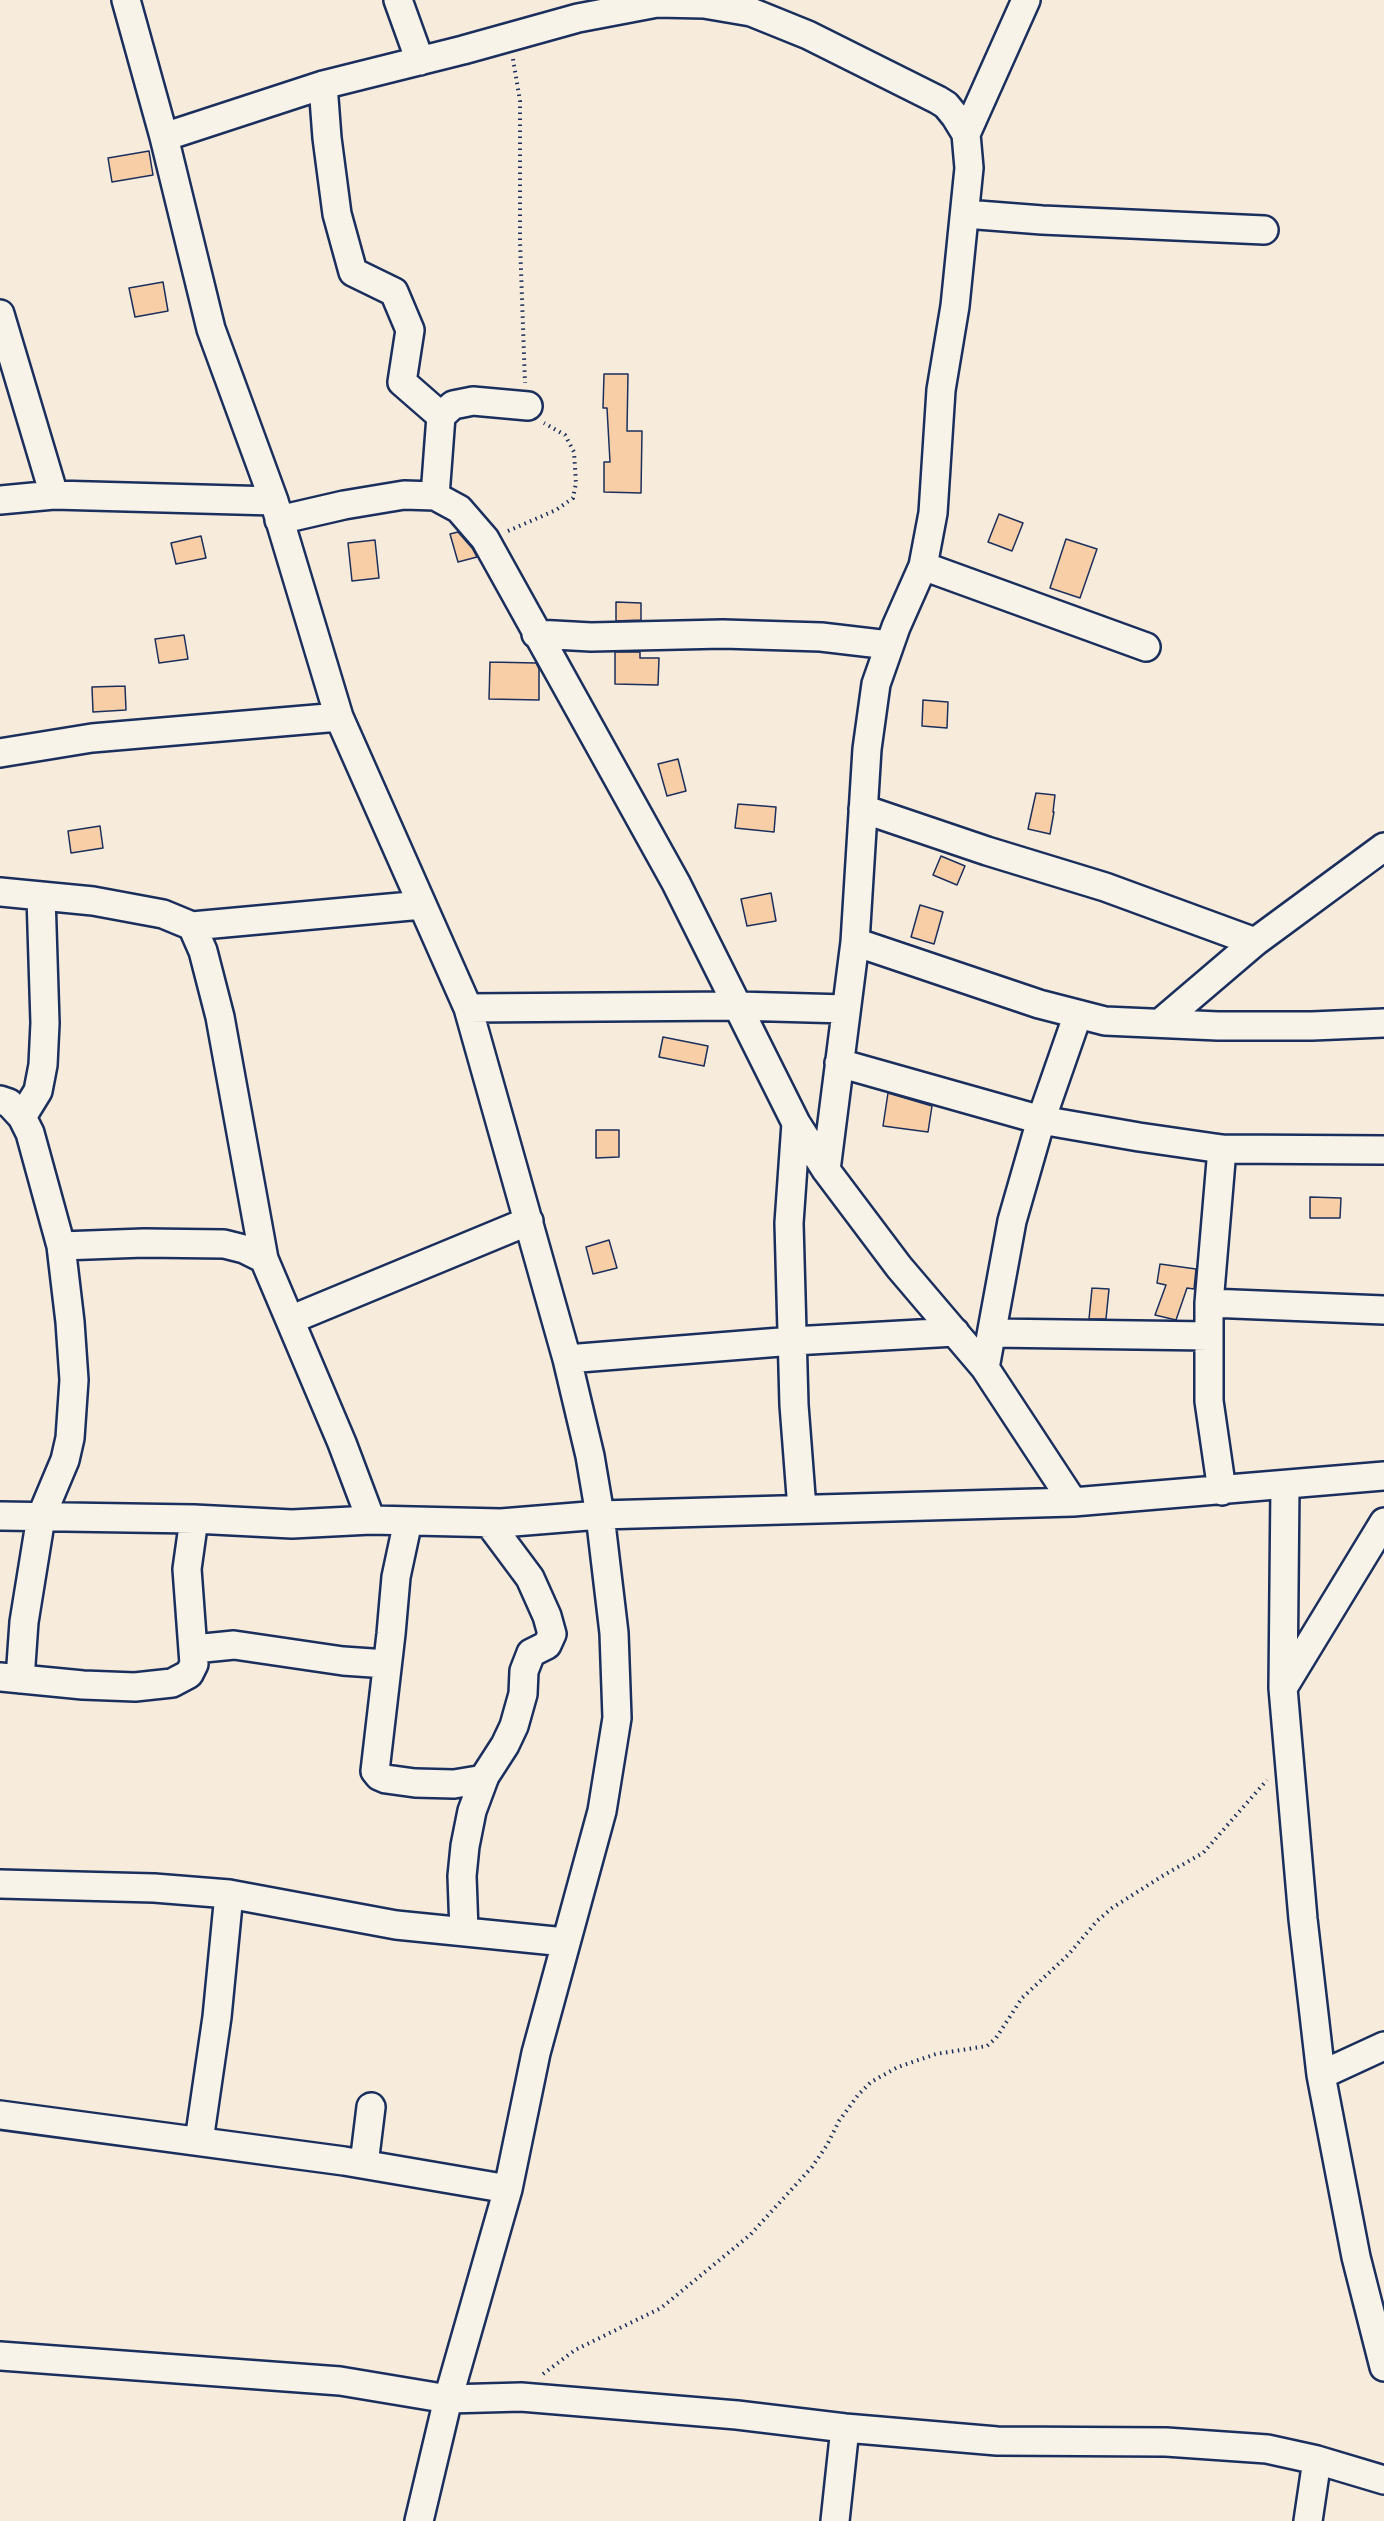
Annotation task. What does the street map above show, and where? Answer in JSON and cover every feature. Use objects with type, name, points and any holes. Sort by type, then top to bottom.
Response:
[{"type":"street","points":[[126,0],[164,137],[211,329],[276,511],[339,717],[468,1008],[567,1359],[590,1456],[600,1515],[614,1633],[618,1718],[602,1811],[536,2053],[508,2190],[448,2399],[419,2521]]},
{"type":"street","points":[[398,0],[420,62]]},
{"type":"street","points":[[966,134],[1026,0]]},
{"type":"street","points":[[164,137],[323,85],[508,38],[574,9],[657,3],[753,6],[808,36],[938,100],[946,105],[955,116],[966,134],[969,168],[955,306],[941,390],[933,513],[922,566],[876,684],[867,749],[855,942],[826,1170]]},
{"type":"street","points":[[323,85],[327,138],[338,214],[353,272],[394,292],[410,330],[402,382],[441,416]]},
{"type":"street","points":[[966,214],[1042,220],[1264,230]]},
{"type":"street","points":[[0,314],[54,495]]},
{"type":"street","points":[[435,496],[441,416],[453,405],[473,401],[528,406]]},
{"type":"street","points":[[0,500],[54,495],[276,511],[344,505],[404,495],[435,496],[459,509],[485,539],[676,883],[796,1124],[826,1170],[899,1267],[985,1368],[1072,1502]]},
{"type":"street","points":[[922,566],[1146,647]]},
{"type":"street","points":[[536,634],[591,637],[723,634],[821,637],[890,645]]},
{"type":"street","points":[[0,753],[92,738],[339,717]]},
{"type":"street","points":[[863,809],[987,851],[1105,887],[1255,942]]},
{"type":"street","points":[[1160,1023],[1255,942],[1384,847]]},
{"type":"street","points":[[0,892],[93,901],[163,914],[192,926],[422,905]]},
{"type":"street","points":[[22,1117],[38,1091],[43,1065],[45,1023],[41,896]]},
{"type":"street","points":[[192,926],[204,951],[220,1017],[264,1259],[342,1443],[371,1520]]},
{"type":"street","points":[[855,942],[1006,994],[1105,1021],[1312,1026],[1384,1023]]},
{"type":"street","points":[[468,1008],[737,1006],[846,1009]]},
{"type":"street","points":[[985,1368],[1012,1221],[1041,1120],[1078,1014]]},
{"type":"street","points":[[839,1063],[1041,1120],[1222,1149],[1384,1150]]},
{"type":"street","points":[[0,1100],[9,1103],[22,1117],[32,1141],[61,1246],[74,1380],[72,1420],[65,1460],[41,1517],[24,1622],[10,1678],[135,1687],[172,1683],[189,1674],[194,1664],[194,1649],[187,1569],[194,1519]]},
{"type":"street","points":[[796,1124],[789,1223],[801,1509]]},
{"type":"street","points":[[1222,1149],[1209,1303],[1209,1401],[1222,1491]]},
{"type":"street","points":[[290,1320],[529,1221]]},
{"type":"street","points":[[61,1246],[144,1243],[225,1245],[244,1249],[264,1259]]},
{"type":"street","points":[[1209,1303],[1384,1310]]},
{"type":"street","points":[[567,1359],[793,1341],[955,1332]]},
{"type":"street","points":[[992,1333],[1209,1336]]},
{"type":"street","points":[[0,1516],[194,1519],[292,1524],[371,1520],[489,1523],[600,1515],[1072,1502],[1384,1476]]},
{"type":"street","points":[[1285,1485],[1283,1688],[1303,1919],[1321,2074],[1356,2258],[1384,2367]]},
{"type":"street","points":[[408,1521],[396,1577],[392,1634],[374,1765],[379,1776],[415,1783],[454,1784],[484,1779]]},
{"type":"street","points":[[1283,1688],[1384,1522]]},
{"type":"street","points":[[464,1931],[462,1876],[472,1811],[484,1779],[514,1726],[523,1694],[524,1671],[531,1653],[547,1645],[552,1634],[548,1616],[530,1578],[489,1523]]},
{"type":"street","points":[[194,1649],[234,1646],[343,1661],[387,1664]]},
{"type":"street","points":[[0,1884],[154,1888],[229,1894],[396,1925],[565,1941]]},
{"type":"street","points":[[199,2140],[217,2017],[229,1894]]},
{"type":"street","points":[[1321,2074],[1384,2046]]},
{"type":"street","points":[[364,2164],[371,2107]]},
{"type":"street","points":[[0,2115],[364,2164],[508,2190]]},
{"type":"street","points":[[0,2356],[340,2381],[448,2399],[521,2397],[737,2415],[846,2428],[997,2441],[1177,2442],[1267,2449],[1317,2460],[1384,2480]]},
{"type":"street","points":[[835,2521],[846,2428]]},
{"type":"street","points":[[1308,2521],[1317,2460]]},
{"type":"path","points":[[485,539],[556,510],[573,498],[576,483],[574,452],[565,435],[540,420],[528,406],[525,393],[520,242],[520,101],[508,38]]},
{"type":"path","points":[[521,2397],[549,2367],[575,2350],[661,2308],[750,2235],[812,2166],[827,2145],[839,2121],[858,2095],[871,2082],[898,2067],[936,2054],[987,2046],[996,2038],[1022,1998],[1068,1955],[1097,1921],[1164,1875],[1203,1853],[1253,1794],[1289,1762]]},
{"type":"building","points":[[149,151],[153,175],[112,182],[108,158]]},
{"type":"building","points":[[163,282],[168,311],[135,317],[129,288]]},
{"type":"building","points":[[604,374],[628,374],[627,431],[642,431],[641,493],[604,492],[604,462],[610,462],[607,408],[603,408]]},
{"type":"building","points":[[999,514],[1023,523],[1012,551],[988,542]]},
{"type":"building","points":[[458,532],[477,557],[458,562],[450,534]]},
{"type":"building","points":[[201,536],[206,558],[176,564],[171,543]]},
{"type":"building","points":[[1066,539],[1097,549],[1080,598],[1050,588]]},
{"type":"building","points":[[375,540],[379,578],[352,581],[348,543]]},
{"type":"building","points":[[616,602],[641,603],[641,620],[616,621]]},
{"type":"building","points":[[184,635],[188,659],[159,663],[155,639]]},
{"type":"building","points":[[615,652],[640,652],[640,658],[659,658],[658,685],[615,684]]},
{"type":"building","points":[[490,662],[536,663],[539,669],[539,700],[489,699]]},
{"type":"building","points":[[125,686],[126,710],[93,712],[92,687]]},
{"type":"building","points":[[923,700],[948,702],[947,728],[922,726]]},
{"type":"building","points":[[678,759],[686,791],[667,796],[658,764]]},
{"type":"building","points":[[1036,793],[1055,795],[1050,834],[1028,829]]},
{"type":"building","points":[[738,804],[776,807],[774,832],[735,828]]},
{"type":"building","points":[[100,826],[103,848],[71,853],[68,831]]},
{"type":"building","points":[[941,856],[965,866],[957,885],[933,875]]},
{"type":"building","points":[[771,893],[776,921],[747,926],[741,899]]},
{"type":"building","points":[[920,905],[943,912],[934,944],[911,937]]},
{"type":"building","points":[[663,1037],[708,1046],[704,1066],[659,1057]]},
{"type":"building","points":[[888,1093],[932,1106],[928,1132],[883,1126]]},
{"type":"building","points":[[596,1130],[619,1130],[619,1157],[596,1158]]},
{"type":"building","points":[[1310,1197],[1341,1198],[1340,1218],[1310,1218]]},
{"type":"building","points":[[609,1240],[617,1268],[593,1274],[586,1247]]},
{"type":"building","points":[[1160,1264],[1196,1269],[1194,1289],[1187,1288],[1176,1320],[1155,1315],[1166,1285],[1157,1283]]},
{"type":"building","points":[[1092,1288],[1109,1289],[1106,1319],[1089,1319]]}]
